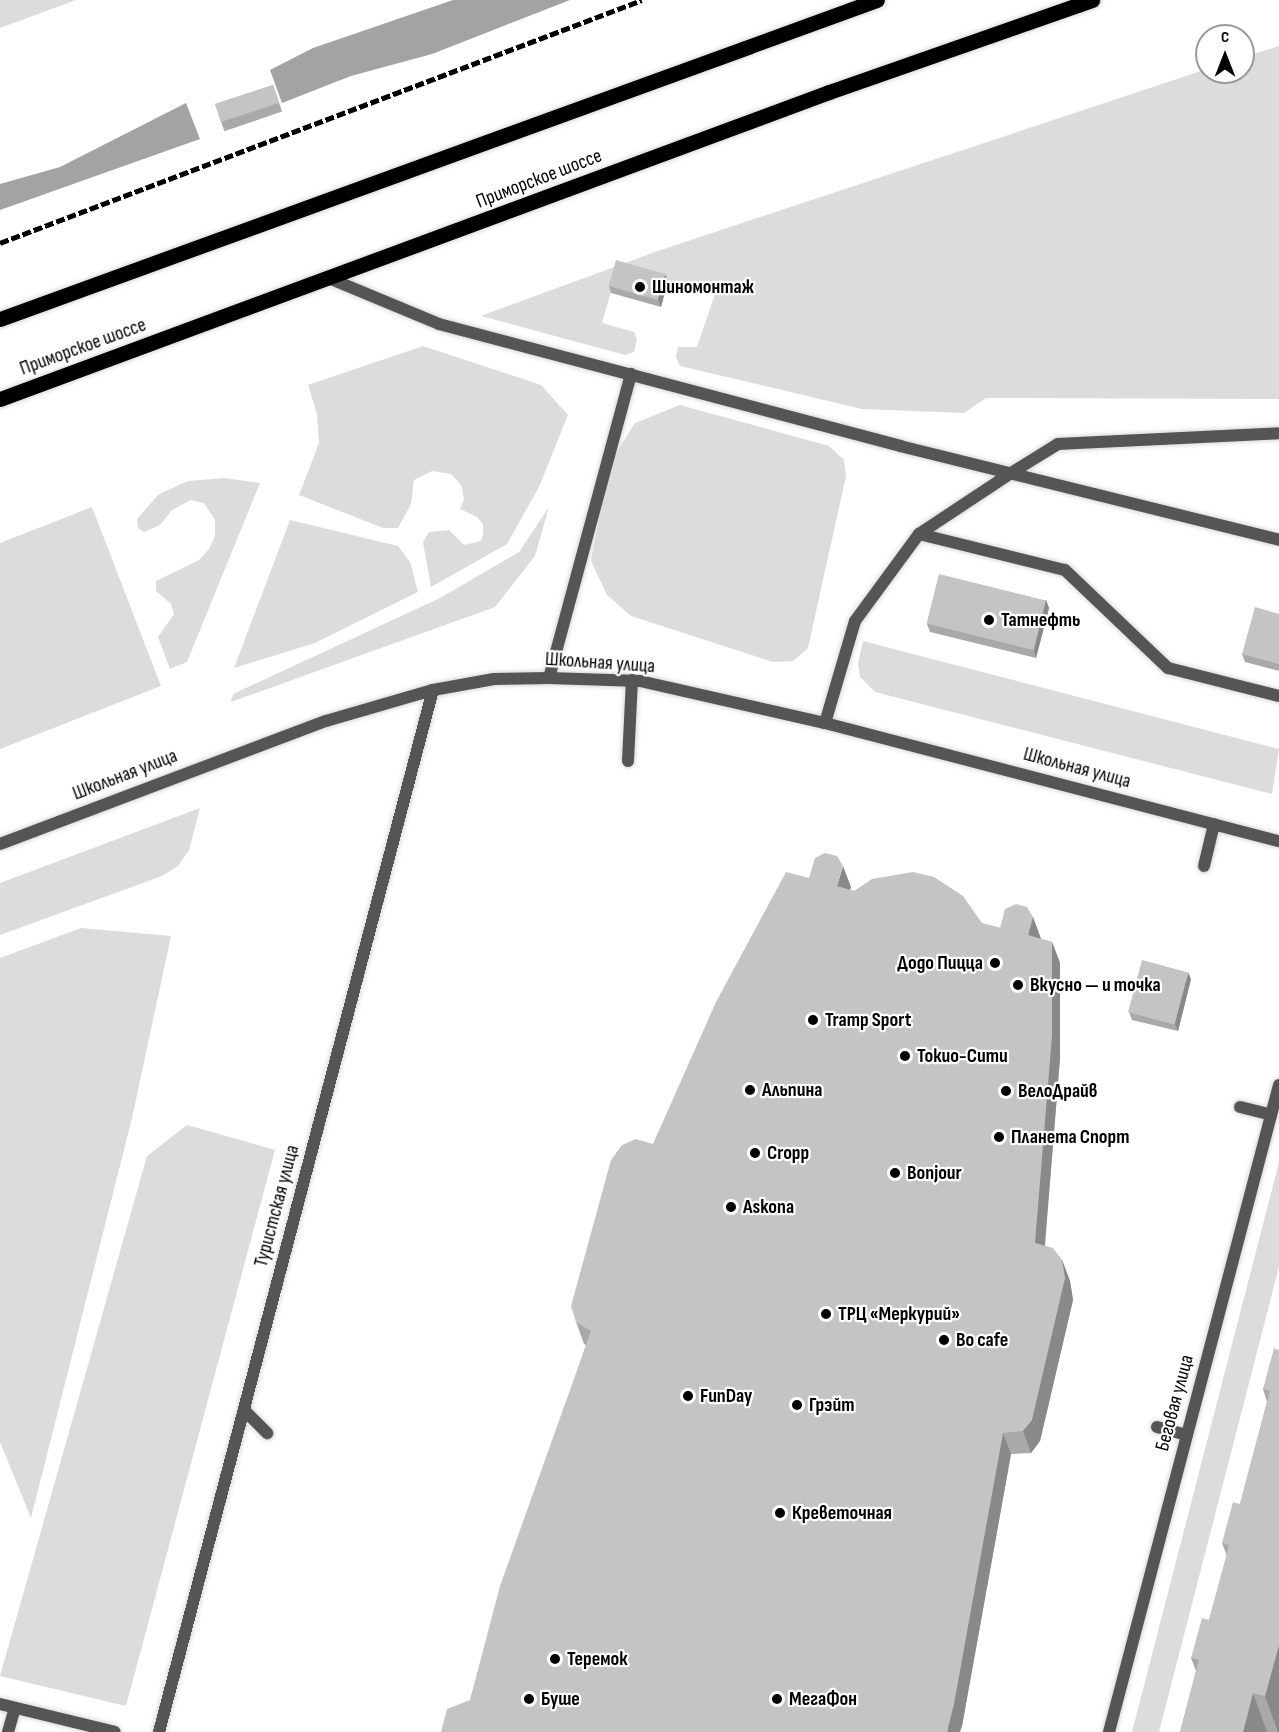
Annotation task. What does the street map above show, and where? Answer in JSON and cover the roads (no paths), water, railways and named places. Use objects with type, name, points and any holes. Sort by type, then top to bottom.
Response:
[{"type":"main road","points":[[0,319],[877,0]]},
{"type":"main road","name":"Приморское шоссе","points":[[0,399],[331,279],[829,92],[1092,0]]},
{"type":"street","points":[[331,279],[439,324],[900,446],[1279,540]]},
{"type":"street","points":[[549,678],[631,374]]},
{"type":"street","points":[[825,723],[855,621],[919,534],[1011,473],[1058,444],[1279,433]]},
{"type":"street","points":[[919,534],[1065,570],[1168,668],[1279,696]]},
{"type":"street","name":"Школьная улица","points":[[0,844],[240,751],[433,690],[494,679],[549,678],[632,680],[825,723],[1279,841]]},
{"type":"street","points":[[628,761],[632,680]]},
{"type":"street","name":"Туристская улица","points":[[159,1732],[433,690]]},
{"type":"street","points":[[1204,866],[1214,824]]},
{"type":"street","name":"Беговая улица","points":[[1109,1732],[1279,1085]]},
{"type":"street","points":[[1240,1107],[1271,1115]]},
{"type":"street","points":[[244,1410],[267,1434]]},
{"type":"street","points":[[1157,1427],[1187,1435]]},
{"type":"street","points":[[0,1704],[115,1732]]},
{"type":"street","points":[[8,1732],[15,1708]]},
{"type":"railway","points":[[0,243],[642,0]]},
{"type":"place","name":"Шиномонтаж","points":[[640,287]]},
{"type":"place","name":"Татнефть","points":[[989,620]]},
{"type":"place","name":"Додо Пицца","points":[[995,963]]},
{"type":"place","name":"Вкусно — и точка","points":[[1018,985]]},
{"type":"place","name":"Tramp Sport","points":[[813,1020]]},
{"type":"place","name":"Токио-Сити","points":[[905,1056]]},
{"type":"place","name":"Альпина","points":[[750,1090]]},
{"type":"place","name":"ВелоДрайв","points":[[1006,1091]]},
{"type":"place","name":"Планета Спорт","points":[[999,1137]]},
{"type":"place","name":"Cropp","points":[[755,1153]]},
{"type":"place","name":"Bonjour","points":[[895,1173]]},
{"type":"place","name":"Askona","points":[[731,1207]]},
{"type":"place","name":"ТРЦ «Меркурий»","points":[[826,1314]]},
{"type":"place","name":"Bo cafe","points":[[944,1340]]},
{"type":"place","name":"FunDay","points":[[688,1396]]},
{"type":"place","name":"Грэйт","points":[[797,1405]]},
{"type":"place","name":"Креветочная","points":[[780,1513]]},
{"type":"place","name":"Теремок","points":[[555,1659]]},
{"type":"place","name":"Буше","points":[[529,1699]]},
{"type":"place","name":"МегаФон","points":[[777,1699]]}]
